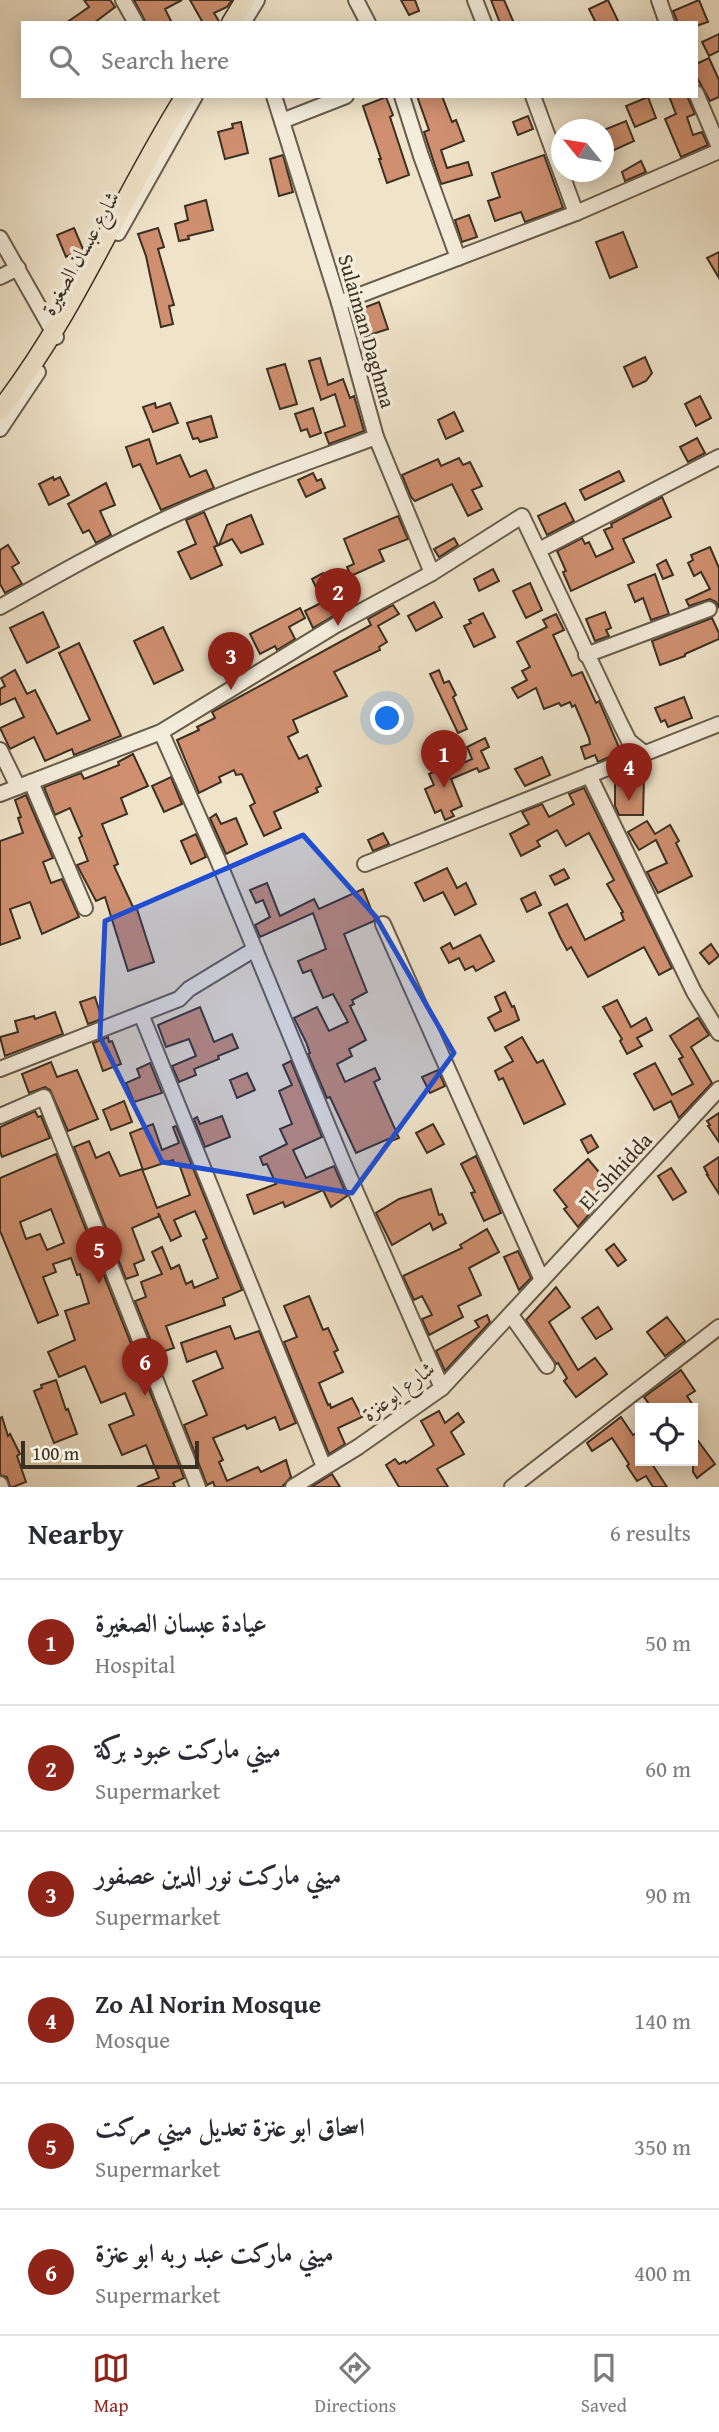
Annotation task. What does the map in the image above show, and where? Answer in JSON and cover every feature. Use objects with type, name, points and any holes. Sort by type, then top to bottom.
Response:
[{"type":"main road","points":[[234,21],[250,11]]},
{"type":"main road","name":"شارع عبسان الصغيرة","points":[[0,410],[56,337],[132,187],[184,101]]},
{"type":"street","points":[[123,0],[135,21]]},
{"type":"street","points":[[356,0],[367,21]]},
{"type":"street","points":[[475,0],[483,21]]},
{"type":"street","points":[[659,0],[666,21]]},
{"type":"street","name":"Sulaiman Daghma","points":[[275,98],[339,303],[376,437],[432,573]]},
{"type":"street","points":[[282,121],[341,98]]},
{"type":"street","points":[[403,98],[458,258]]},
{"type":"street","points":[[534,98],[576,213]]},
{"type":"street","points":[[339,303],[576,213],[718,154],[698,98]]},
{"type":"street","points":[[0,238],[56,337]]},
{"type":"street","points":[[0,277],[18,268]]},
{"type":"street","name":"شارع عبسان الصغيرة","points":[[0,429],[56,337]]},
{"type":"street","points":[[0,607],[103,549],[163,520],[376,437]]},
{"type":"street","points":[[539,550],[719,457]]},
{"type":"street","points":[[0,794],[162,732],[336,625],[432,573],[522,516],[629,741],[643,752]]},
{"type":"street","points":[[586,655],[709,609]]},
{"type":"street","points":[[365,864],[719,724]]},
{"type":"street","points":[[162,732],[342,1160],[442,1388]]},
{"type":"street","points":[[0,750],[24,785],[85,908]]},
{"type":"street","points":[[589,775],[694,992],[719,1033]]},
{"type":"street","points":[[383,924],[542,1280]]},
{"type":"street","points":[[0,1069],[179,999],[189,989],[255,950]]},
{"type":"street","points":[[141,1014],[324,1467]]},
{"type":"street","name":"El-Shhidda","points":[[542,1280],[719,1089]]},
{"type":"street","points":[[0,1116],[44,1097],[198,1487]]},
{"type":"street","name":"شارع ابوعنزة","points":[[293,1487],[358,1447],[442,1388],[542,1280]]},
{"type":"street","points":[[511,1315],[547,1366]]},
{"type":"street","points":[[512,1487],[719,1327]]},
{"type":"highlighted area","points":[[303,835],[376,917],[454,1053],[352,1193],[162,1162],[100,1037],[105,921]]},
{"type":"building","points":[[84,0],[110,0],[115,7],[97,21],[69,21],[89,7]]},
{"type":"building","points":[[134,0],[182,0],[165,9],[171,21],[145,21]]},
{"type":"building","points":[[190,0],[232,0],[227,7],[214,13],[219,21],[202,21]]},
{"type":"building","points":[[401,0],[415,0],[419,11],[409,15]]},
{"type":"building","points":[[491,0],[504,0],[513,21],[499,21]]},
{"type":"building","points":[[608,0],[618,21],[595,21],[589,9]]},
{"type":"building","points":[[699,0],[708,22],[698,25],[698,21],[677,21],[673,11]]},
{"type":"building","points":[[719,34],[719,51],[709,56],[702,42]]},
{"type":"building","points":[[709,58],[719,80],[719,97],[710,101],[698,80],[698,63]]},
{"type":"building","points":[[386,98],[409,175],[387,183],[363,106]]},
{"type":"building","points":[[418,98],[443,98],[452,122],[456,120],[464,141],[441,150],[447,168],[468,162],[472,175],[441,184],[424,132],[429,130]]},
{"type":"building","points":[[648,98],[656,118],[635,127],[626,106]]},
{"type":"building","points":[[670,98],[688,98],[695,114],[687,117],[693,135],[702,132],[708,145],[681,157],[665,119],[676,114]]},
{"type":"building","points":[[528,116],[533,129],[518,135],[513,122]]},
{"type":"building","points":[[626,121],[634,141],[614,150],[614,126]]},
{"type":"building","points":[[241,122],[248,153],[225,159],[218,132],[233,128],[232,124]]},
{"type":"building","points":[[283,155],[293,192],[279,196],[270,159]]},
{"type":"building","points":[[544,155],[551,182],[554,182],[563,208],[525,222],[521,212],[495,221],[488,201],[500,197],[492,173]]},
{"type":"building","points":[[641,161],[646,172],[625,181],[622,172]]},
{"type":"building","points":[[206,200],[213,230],[179,241],[175,224],[188,220],[185,206]]},
{"type":"building","points":[[469,215],[477,237],[462,242],[455,220]]},
{"type":"building","points":[[74,228],[83,249],[66,257],[57,235]]},
{"type":"building","points":[[158,228],[164,247],[158,249],[174,305],[169,306],[173,324],[161,327],[146,256],[138,234]]},
{"type":"building","points":[[623,232],[637,267],[610,278],[596,242]]},
{"type":"building","points":[[719,252],[719,278],[707,258]]},
{"type":"building","points":[[379,302],[388,329],[363,337],[358,314],[363,308]]},
{"type":"building","points":[[645,357],[652,373],[646,381],[633,387],[624,367]]},
{"type":"building","points":[[320,358],[328,385],[343,379],[350,398],[354,396],[364,431],[329,444],[325,433],[345,426],[335,394],[321,400],[309,361]]},
{"type":"building","points":[[285,364],[297,404],[280,409],[267,369]]},
{"type":"building","points":[[700,396],[711,418],[696,426],[685,404]]},
{"type":"building","points":[[155,403],[156,408],[170,403],[178,423],[153,432],[143,407]]},
{"type":"building","points":[[313,408],[321,433],[310,437],[307,429],[301,431],[295,414]]},
{"type":"building","points":[[454,412],[463,431],[446,439],[438,420]]},
{"type":"building","points":[[211,416],[217,437],[200,442],[198,438],[193,439],[187,423]]},
{"type":"building","points":[[697,438],[705,453],[688,462],[680,447]]},
{"type":"building","points":[[149,439],[157,464],[180,455],[190,477],[206,470],[214,488],[161,510],[140,464],[133,467],[126,447]]},
{"type":"building","points":[[459,458],[463,465],[470,462],[482,486],[472,490],[482,509],[468,516],[452,484],[415,501],[411,497],[402,475],[438,459],[441,466]]},
{"type":"building","points":[[619,471],[624,481],[585,500],[580,490]]},
{"type":"building","points":[[313,473],[317,481],[321,479],[325,488],[306,497],[298,480]]},
{"type":"building","points":[[53,477],[54,480],[60,477],[69,495],[49,505],[39,484]]},
{"type":"building","points":[[106,483],[115,505],[100,511],[111,535],[96,543],[89,530],[83,533],[68,504]]},
{"type":"building","points":[[662,497],[671,517],[623,539],[634,562],[571,591],[557,551],[582,538],[585,544],[589,542],[596,557],[613,549],[604,530]]},
{"type":"building","points":[[565,503],[574,521],[547,535],[538,516]]},
{"type":"building","points":[[204,512],[218,545],[214,547],[222,565],[191,579],[178,552],[196,544],[186,520]]},
{"type":"building","points":[[251,515],[263,544],[241,553],[232,539],[219,545],[227,525]]},
{"type":"building","points":[[398,516],[408,539],[379,550],[384,561],[351,576],[347,567],[354,564],[344,539]]},
{"type":"building","points":[[454,538],[458,545],[439,557],[434,549]]},
{"type":"building","points":[[8,545],[19,563],[12,567],[22,584],[5,593],[0,584],[0,550]]},
{"type":"building","points":[[710,547],[719,568],[719,608],[716,602],[710,599],[689,606],[686,600],[710,589],[701,572],[694,576],[688,563],[693,560],[691,555]]},
{"type":"building","points":[[666,560],[673,575],[663,579],[657,565]]},
{"type":"building","points":[[493,569],[499,581],[479,591],[474,579]]},
{"type":"building","points":[[323,573],[342,611],[313,628],[305,611],[323,602],[312,579]]},
{"type":"building","points":[[655,574],[669,614],[651,620],[643,598],[635,602],[628,585]]},
{"type":"building","points":[[530,583],[542,610],[526,618],[513,591]]},
{"type":"building","points":[[434,602],[442,617],[416,631],[408,616]]},
{"type":"building","points":[[393,605],[399,614],[378,626],[387,642],[379,647],[380,650],[334,672],[347,696],[293,720],[298,732],[288,737],[299,759],[307,755],[321,786],[316,788],[318,792],[274,812],[281,828],[264,836],[250,806],[255,803],[242,774],[236,775],[234,770],[219,777],[221,782],[199,793],[177,740],[199,730],[197,727],[215,718],[212,712],[371,625],[368,619]]},
{"type":"building","points":[[300,608],[305,618],[289,627],[295,639],[277,650],[275,646],[260,654],[250,634]]},
{"type":"building","points":[[43,612],[59,647],[27,663],[10,628]]},
{"type":"building","points":[[605,612],[611,628],[606,630],[609,636],[595,641],[586,619]]},
{"type":"building","points":[[483,613],[495,637],[474,647],[464,626],[471,623],[469,620]]},
{"type":"building","points":[[556,614],[564,630],[553,635],[572,676],[582,672],[596,703],[599,701],[621,752],[598,762],[595,755],[585,759],[581,747],[590,744],[589,738],[575,705],[572,707],[570,702],[561,706],[559,703],[544,709],[536,688],[518,698],[512,688],[527,680],[522,671],[530,667],[517,642],[547,627],[543,620]]},
{"type":"building","points":[[712,618],[719,639],[660,665],[652,641]]},
{"type":"building","points":[[163,627],[183,670],[154,684],[134,641]]},
{"type":"building","points":[[79,643],[121,736],[74,755],[72,749],[45,761],[34,737],[10,749],[0,728],[24,717],[15,698],[0,705],[0,689],[5,686],[1,678],[15,670],[27,694],[35,690],[57,734],[90,720],[59,653]]},
{"type":"building","points":[[439,670],[444,683],[449,681],[456,695],[453,697],[467,729],[458,733],[430,674]]},
{"type":"building","points":[[684,697],[692,718],[668,727],[665,720],[661,722],[655,708]]},
{"type":"building","points":[[485,738],[489,747],[481,751],[489,768],[479,772],[477,768],[451,779],[462,806],[451,811],[454,816],[445,820],[441,810],[435,813],[425,789],[434,785],[429,774],[440,769],[442,773],[472,759],[467,747]]},
{"type":"building","points":[[133,754],[148,786],[121,798],[127,814],[102,824],[118,864],[114,866],[133,907],[136,906],[154,962],[128,971],[105,897],[96,901],[77,865],[88,861],[79,838],[82,836],[70,808],[55,815],[44,787],[81,773],[84,779],[119,765],[118,762]]},
{"type":"building","points":[[542,757],[550,775],[525,786],[515,769]]},
{"type":"building","points":[[171,777],[182,804],[164,812],[152,786]]},
{"type":"building","points":[[615,777],[644,777],[643,815],[619,815],[615,806]]},
{"type":"building","points":[[584,788],[672,968],[659,975],[644,947],[588,977],[571,947],[567,950],[560,937],[549,913],[567,904],[585,940],[624,920],[621,913],[623,912],[607,884],[614,880],[589,833],[566,846],[557,830],[537,841],[540,846],[521,856],[510,834],[529,824],[522,812],[542,804],[549,817],[574,804],[569,794]]},
{"type":"building","points":[[26,795],[53,858],[43,862],[51,883],[62,879],[79,917],[42,934],[30,902],[10,909],[20,938],[0,945],[0,841],[23,833],[15,800]]},
{"type":"building","points":[[216,814],[221,824],[236,818],[247,844],[226,854],[210,818]]},
{"type":"building","points":[[647,821],[655,834],[670,825],[692,876],[658,893],[647,872],[667,863],[656,840],[639,850],[628,832]]},
{"type":"building","points":[[383,833],[389,844],[373,851],[368,840]]},
{"type":"building","points":[[196,834],[206,857],[191,864],[181,841]]},
{"type":"building","points":[[447,868],[457,888],[466,883],[476,904],[455,915],[443,892],[424,901],[415,883]]},
{"type":"building","points":[[564,869],[569,878],[555,885],[550,876]]},
{"type":"building","points":[[267,883],[280,916],[314,899],[319,909],[363,889],[375,919],[344,934],[367,992],[352,1000],[354,1004],[350,1006],[366,1040],[349,1049],[352,1056],[337,1064],[345,1082],[375,1068],[380,1079],[374,1082],[399,1138],[389,1142],[388,1139],[356,1153],[330,1097],[327,1098],[294,1018],[317,1007],[329,1031],[348,1022],[333,994],[323,998],[311,970],[303,973],[298,961],[326,949],[313,913],[260,937],[255,925],[270,917],[263,900],[256,903],[250,890]]},
{"type":"building","points":[[535,892],[541,905],[527,912],[521,899]]},
{"type":"building","points":[[480,935],[494,961],[476,971],[473,966],[465,970],[459,958],[449,963],[441,948],[450,943],[453,949]]},
{"type":"building","points":[[711,944],[719,956],[709,964],[700,953]]},
{"type":"building","points":[[505,992],[519,1020],[495,1031],[488,1018],[501,1011],[495,997]]},
{"type":"building","points":[[95,997],[102,1019],[88,1024],[80,1002]]},
{"type":"building","points":[[617,1000],[631,1027],[646,1018],[652,1030],[637,1038],[642,1046],[627,1054],[620,1041],[622,1039],[603,1007]]},
{"type":"building","points":[[200,1007],[214,1042],[232,1034],[238,1048],[194,1069],[196,1075],[179,1082],[172,1066],[196,1056],[189,1039],[166,1047],[158,1025]]},
{"type":"building","points":[[55,1012],[63,1034],[5,1056],[0,1037],[18,1032],[15,1021],[34,1016],[35,1019]]},
{"type":"building","points":[[698,1018],[709,1035],[691,1047],[712,1083],[679,1118],[671,1101],[654,1110],[634,1074],[655,1063],[672,1095],[693,1084],[679,1059],[683,1057],[670,1036]]},
{"type":"building","points":[[108,1037],[121,1064],[103,1071],[93,1043]]},
{"type":"building","points":[[522,1037],[537,1063],[543,1060],[565,1104],[524,1124],[503,1078],[499,1080],[495,1071],[513,1061],[505,1047]]},
{"type":"building","points":[[291,1061],[322,1137],[293,1150],[306,1178],[334,1166],[347,1196],[331,1207],[323,1190],[285,1207],[283,1202],[254,1214],[247,1195],[276,1184],[267,1164],[263,1165],[260,1157],[287,1144],[280,1129],[292,1124],[279,1091],[292,1085],[283,1065]]},
{"type":"building","points":[[51,1062],[57,1077],[77,1070],[98,1119],[68,1131],[50,1090],[45,1087],[29,1093],[22,1074]]},
{"type":"building","points":[[150,1063],[162,1093],[134,1102],[126,1083],[140,1077],[137,1069]]},
{"type":"building","points":[[438,1070],[445,1086],[430,1093],[422,1077]]},
{"type":"building","points":[[247,1073],[255,1090],[237,1098],[230,1080]]},
{"type":"building","points":[[124,1101],[132,1122],[111,1130],[103,1110]]},
{"type":"building","points":[[35,1111],[38,1117],[41,1116],[50,1138],[2,1157],[0,1127]]},
{"type":"building","points":[[719,1113],[719,1142],[707,1121]]},
{"type":"building","points":[[222,1116],[230,1137],[205,1147],[194,1119],[197,1117],[200,1124]]},
{"type":"building","points":[[153,1124],[162,1150],[179,1143],[173,1127],[176,1126],[242,1290],[223,1298],[225,1305],[166,1326],[174,1348],[156,1354],[135,1301],[146,1297],[141,1282],[162,1274],[152,1252],[162,1247],[171,1269],[179,1265],[186,1284],[192,1281],[194,1288],[218,1278],[203,1240],[207,1238],[195,1211],[174,1220],[181,1236],[171,1241],[159,1216],[132,1228],[144,1260],[134,1264],[138,1275],[126,1279],[74,1147],[89,1141],[96,1158],[109,1152],[120,1176],[142,1169],[157,1208],[190,1195],[179,1164],[175,1165],[173,1160],[143,1170],[130,1133]]},
{"type":"building","points":[[433,1124],[444,1144],[427,1153],[416,1133]]},
{"type":"building","points":[[591,1135],[598,1147],[588,1153],[581,1140]]},
{"type":"building","points":[[56,1154],[184,1478],[173,1483],[175,1487],[137,1487],[159,1478],[146,1445],[122,1455],[109,1425],[134,1415],[125,1393],[101,1403],[85,1366],[59,1377],[48,1352],[75,1340],[65,1311],[89,1303],[80,1274],[77,1275],[71,1258],[53,1264],[56,1272],[43,1277],[58,1315],[38,1323],[0,1231],[0,1178]],"holes":[[[51,1209],[64,1243],[47,1250],[40,1234],[26,1239],[20,1222]]]},
{"type":"building","points":[[476,1156],[501,1213],[484,1221],[471,1193],[475,1192],[461,1164]]},
{"type":"building","points":[[719,1157],[719,1194],[704,1167]]},
{"type":"building","points":[[588,1159],[609,1184],[589,1201],[594,1209],[578,1227],[554,1190]]},
{"type":"building","points":[[671,1168],[686,1192],[673,1200],[658,1176]]},
{"type":"building","points":[[431,1189],[439,1215],[442,1214],[446,1223],[433,1230],[430,1223],[392,1245],[376,1213],[399,1199]]},
{"type":"building","points":[[487,1229],[499,1252],[469,1268],[481,1295],[458,1306],[463,1317],[429,1335],[422,1319],[432,1315],[422,1296],[414,1300],[403,1276],[462,1248],[460,1245]]},
{"type":"building","points":[[614,1244],[626,1260],[618,1266],[606,1250]]},
{"type":"building","points":[[518,1251],[531,1278],[519,1290],[504,1257]]},
{"type":"building","points":[[556,1287],[570,1307],[549,1322],[578,1370],[595,1358],[607,1374],[576,1397],[564,1381],[567,1378],[558,1363],[556,1364],[526,1320]]},
{"type":"building","points":[[309,1296],[323,1330],[328,1328],[338,1350],[334,1352],[343,1372],[319,1383],[328,1405],[330,1404],[331,1408],[352,1398],[362,1417],[338,1428],[345,1444],[329,1454],[284,1342],[297,1337],[284,1306]]},
{"type":"building","points":[[598,1307],[612,1329],[596,1339],[582,1318]]},
{"type":"building","points":[[487,1315],[490,1322],[445,1371],[436,1351],[479,1327],[475,1321]]},
{"type":"building","points":[[667,1317],[685,1341],[665,1356],[647,1332]]},
{"type":"building","points":[[230,1326],[235,1339],[259,1331],[296,1423],[280,1430],[275,1417],[247,1429],[245,1425],[213,1438],[223,1460],[219,1462],[227,1481],[258,1467],[261,1472],[286,1460],[291,1477],[282,1487],[215,1487],[213,1482],[207,1485],[184,1425],[207,1415],[193,1381],[223,1368],[216,1351],[187,1362],[181,1343]]},
{"type":"building","points":[[681,1370],[695,1391],[687,1396],[692,1403],[648,1403],[644,1397]]},
{"type":"building","points":[[56,1380],[77,1434],[54,1443],[34,1391],[42,1388],[41,1385]]},
{"type":"building","points":[[439,1411],[445,1423],[458,1413],[464,1422],[451,1432],[464,1454],[437,1469],[448,1487],[399,1487],[386,1465],[395,1459],[399,1464],[405,1461],[406,1463],[434,1445],[421,1421]]},
{"type":"building","points":[[2,1417],[8,1436],[10,1434],[20,1454],[17,1456],[26,1482],[13,1487],[10,1487],[7,1477],[0,1475]]},
{"type":"building","points":[[621,1417],[633,1435],[635,1434],[635,1466],[653,1466],[667,1487],[653,1487],[646,1476],[637,1481],[612,1438],[592,1451],[587,1443]]},
{"type":"building","points":[[698,1441],[715,1464],[697,1478],[693,1466],[698,1466]]},
{"type":"building","points":[[332,1474],[340,1487],[311,1487]]},
{"type":"place","name":"ميني ماركت عبود بركة","points":[[338,626]]},
{"type":"place","name":"ميني ماركت نور الدين عصفور","points":[[231,690]]},
{"type":"place","name":"عيادة عبسان الصغيرة","points":[[444,788]]},
{"type":"place","name":"Zo Al Norin Mosque","points":[[629,801]]},
{"type":"place","name":"اسحاق ابو عنزة تعديل ميني مركت","points":[[99,1284]]},
{"type":"place","name":"ميني ماركت عبد ربه ابو عنزة","points":[[145,1396]]}]
